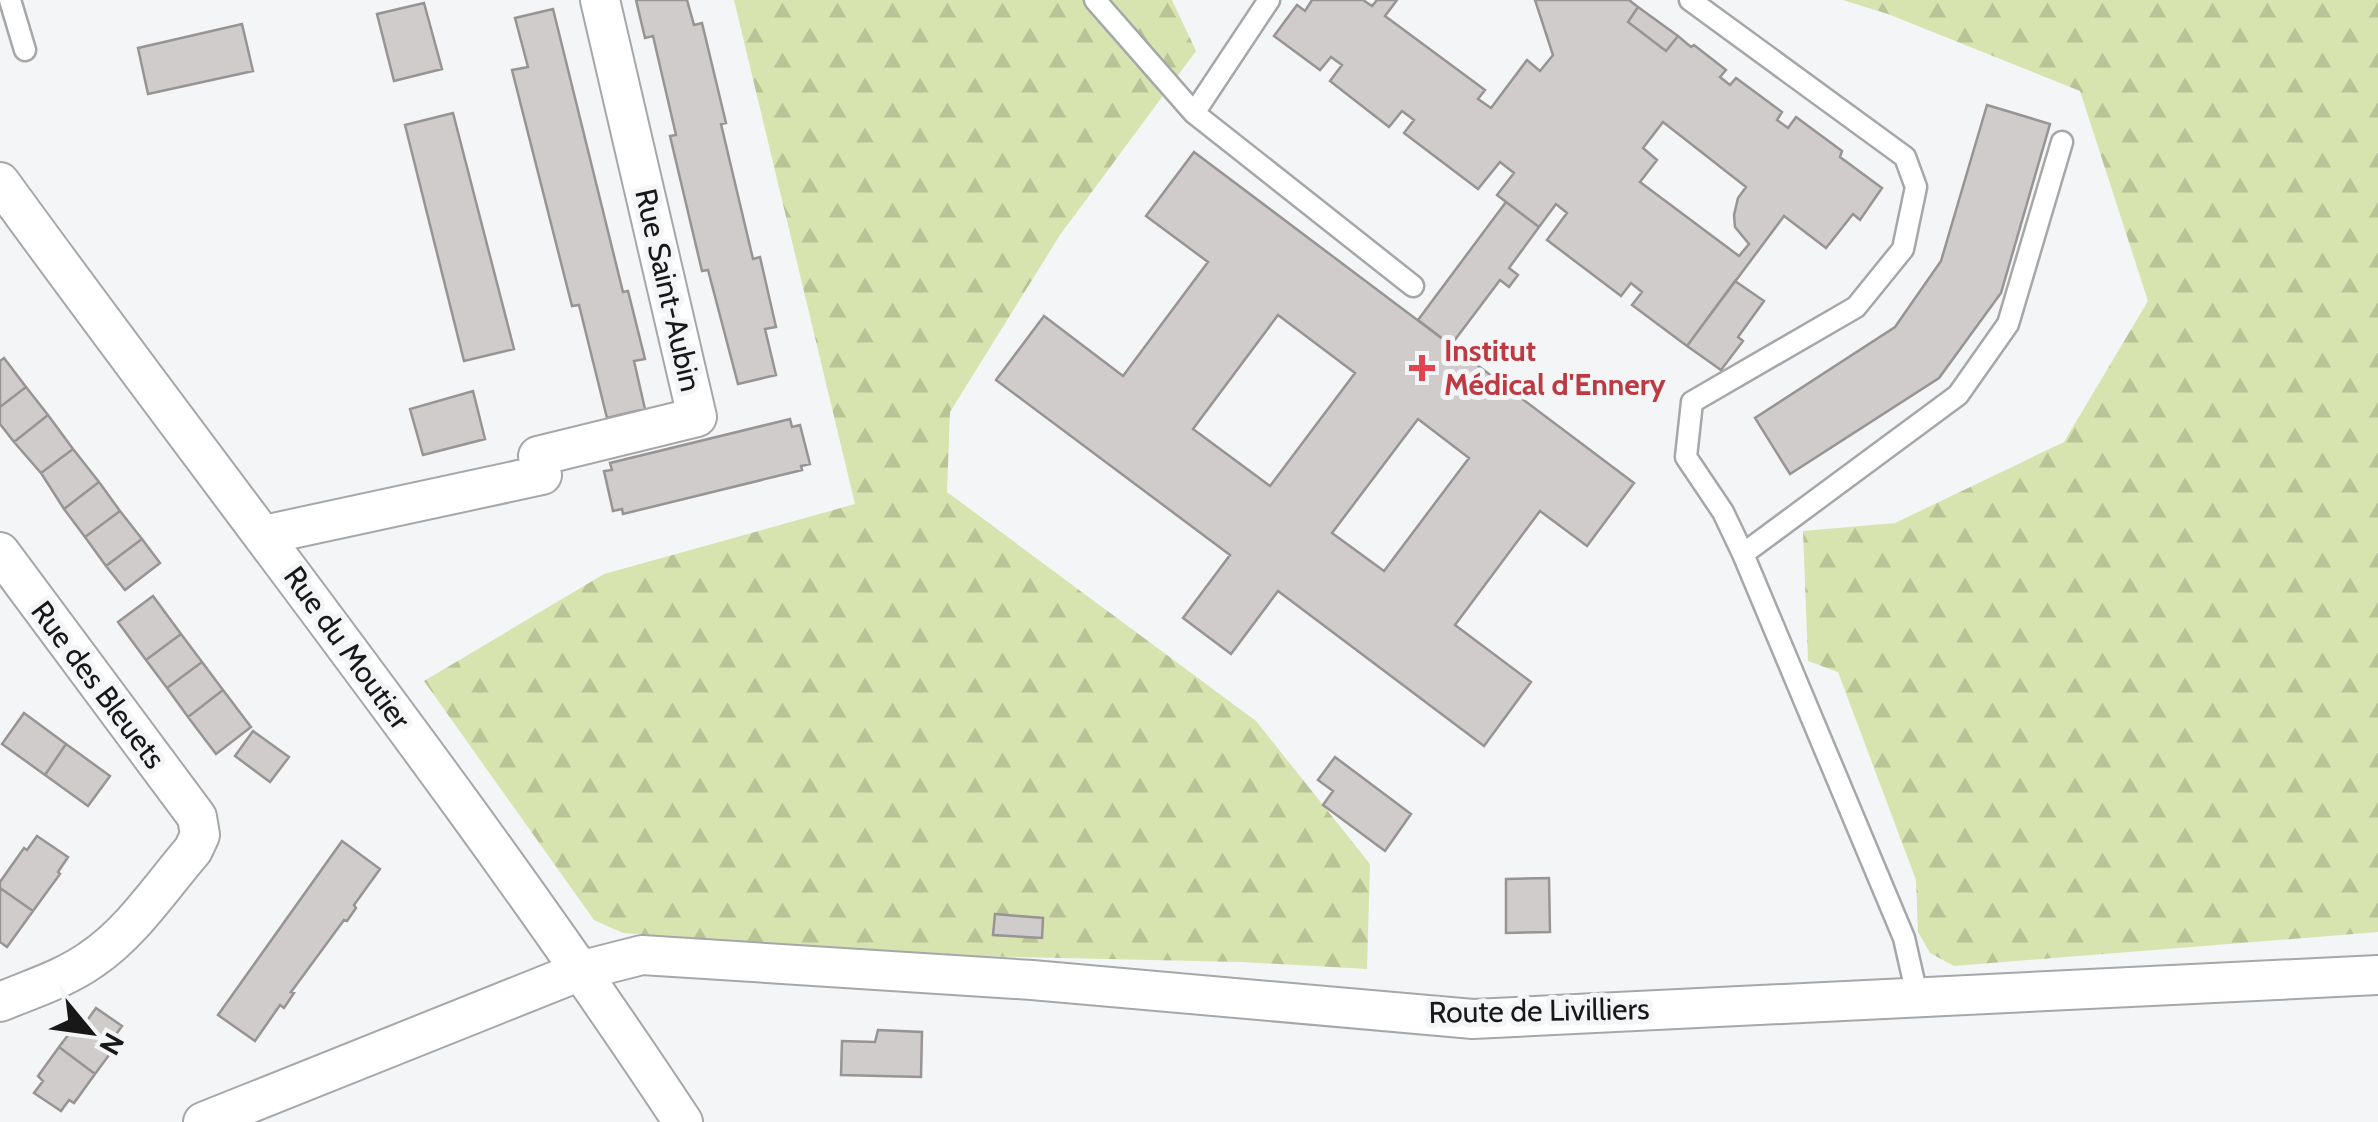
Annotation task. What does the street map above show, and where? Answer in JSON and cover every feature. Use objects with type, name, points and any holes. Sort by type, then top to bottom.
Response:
[{"type":"street","name":"Rue Saint-Aubin","points":[[264,535],[542,475],[538,456],[697,417],[600,0]]},
{"type":"street","name":"Rue du Moutier","points":[[0,182],[583,970],[684,1122]]},
{"type":"street","name":"Rue des Bleuets","points":[[0,552],[197,817],[200,835],[193,850],[95,958],[68,974],[0,1002]]},
{"type":"street","name":"Route de Livilliers","points":[[203,1122],[583,970],[642,954],[1032,980],[1474,1019],[2378,975]]},
{"type":"lane","points":[[10,0],[26,50]]},
{"type":"lane","points":[[1095,0],[1194,113],[1413,286]]},
{"type":"lane","points":[[1194,113],[1268,0]]},
{"type":"lane","points":[[1690,0],[1905,158],[1916,187],[1903,249],[1856,306],[1692,402],[1686,457],[1723,512],[1743,554],[1904,938],[1917,995]]},
{"type":"lane","points":[[1743,554],[1958,395],[2008,324],[2062,142]]},
{"type":"green space","points":[[734,0],[1172,0],[1196,51],[1060,235],[950,412],[947,492],[1256,721],[1370,864],[1367,969],[967,956],[623,933],[594,920],[424,681],[604,574],[855,504]]},
{"type":"green space","points":[[1843,0],[2378,0],[2378,932],[1954,966],[1930,953],[1918,932],[1916,880],[1838,672],[1808,661],[1803,531],[1895,523],[2064,442],[2148,301],[2080,91],[1888,14]]},
{"type":"building","points":[[636,0],[687,0],[694,25],[702,23],[753,259],[760,257],[776,327],[765,329],[776,375],[738,384],[708,270],[702,271],[670,136],[676,135],[653,36],[645,38]]},
{"type":"building","points":[[1312,0],[1363,0],[1372,6],[1377,0],[1397,0],[1385,16],[1485,90],[1478,99],[1491,108],[1527,60],[1540,71],[1553,55],[1535,0],[1629,0],[1638,7],[1628,22],[1666,51],[1678,36],[1691,47],[1694,45],[1726,70],[1720,77],[1730,85],[1736,78],[1782,112],[1777,120],[1788,128],[1796,117],[1842,151],[1840,157],[1882,188],[1860,220],[1853,214],[1826,248],[1784,216],[1687,346],[1632,305],[1642,292],[1631,283],[1621,296],[1547,240],[1567,213],[1556,204],[1539,227],[1497,195],[1514,173],[1500,162],[1478,189],[1404,133],[1414,120],[1402,111],[1389,127],[1330,81],[1342,65],[1331,57],[1320,70],[1274,36],[1297,5],[1305,11]],"holes":[[[1663,122],[1746,187],[1738,198],[1734,215],[1735,227],[1749,244],[1739,256],[1640,182],[1657,160],[1643,148]]]},
{"type":"building","points":[[424,3],[442,69],[394,81],[377,14]]},
{"type":"building","points":[[1638,7],[1678,36],[1666,51],[1628,22]]},
{"type":"building","points":[[553,9],[623,292],[628,291],[645,359],[634,361],[645,409],[607,418],[579,305],[572,306],[512,70],[528,67],[515,18]]},
{"type":"building","points":[[242,24],[253,71],[148,94],[138,48]]},
{"type":"building","points":[[1987,105],[2050,124],[2001,293],[1939,378],[1790,474],[1755,418],[1895,327],[1941,261]]},
{"type":"building","points":[[453,113],[514,349],[464,361],[405,125]]},
{"type":"building","points":[[1194,152],[1634,483],[1587,546],[1540,511],[1455,625],[1531,682],[1484,746],[1278,591],[1231,654],[1183,618],[1230,555],[996,380],[1044,316],[1123,376],[1208,262],[1146,216]],"holes":[[[1278,315],[1355,373],[1270,486],[1193,429]],[[1418,419],[1469,458],[1384,571],[1332,533]]]},
{"type":"building","points":[[1506,202],[1539,227],[1509,268],[1518,275],[1509,287],[1500,280],[1451,345],[1418,320]]},
{"type":"building","points":[[1735,281],[1764,301],[1738,337],[1743,341],[1721,370],[1687,346]]},
{"type":"building","points":[[4,358],[26,387],[0,407],[0,361]]},
{"type":"building","points":[[26,387],[48,415],[14,442],[0,424],[0,407]]},
{"type":"building","points":[[473,391],[485,439],[423,455],[410,409]]},
{"type":"building","points":[[48,415],[73,449],[41,473],[14,442]]},
{"type":"building","points":[[790,419],[792,427],[800,425],[810,464],[801,466],[802,470],[623,514],[622,509],[613,511],[604,471],[612,470],[610,463]]},
{"type":"building","points":[[73,449],[99,482],[64,509],[41,473]]},
{"type":"building","points":[[99,482],[120,511],[85,537],[64,509]]},
{"type":"building","points":[[120,511],[142,539],[106,566],[85,537]]},
{"type":"building","points":[[142,539],[160,563],[125,590],[106,566]]},
{"type":"building","points":[[153,596],[181,634],[146,660],[118,622]]},
{"type":"building","points":[[181,634],[202,662],[167,688],[146,660]]},
{"type":"building","points":[[202,662],[223,690],[188,717],[167,688]]},
{"type":"building","points":[[223,690],[251,727],[216,754],[188,717]]},
{"type":"building","points":[[24,713],[66,744],[45,775],[2,744]]},
{"type":"building","points":[[253,731],[289,757],[270,782],[235,756]]},
{"type":"building","points":[[66,744],[110,776],[88,806],[45,775]]},
{"type":"building","points":[[1335,757],[1411,814],[1385,851],[1323,805],[1333,791],[1318,780]]},
{"type":"building","points":[[37,836],[68,857],[33,911],[0,888],[0,882]]},
{"type":"building","points":[[342,841],[380,869],[347,921],[291,992],[294,993],[284,1008],[280,1005],[255,1041],[218,1015]]},
{"type":"building","points":[[1549,878],[1550,932],[1506,933],[1506,879]]},
{"type":"building","points":[[0,888],[33,911],[7,947],[0,942]]},
{"type":"building","points":[[995,914],[1043,918],[1042,938],[993,935]]},
{"type":"building","points":[[96,1008],[122,1026],[112,1040],[118,1043],[95,1074],[59,1047],[81,1018],[86,1022]]},
{"type":"building","points":[[878,1030],[922,1032],[921,1077],[841,1075],[842,1041],[875,1042]]},
{"type":"building","points":[[59,1047],[95,1074],[74,1103],[69,1100],[61,1111],[34,1093],[43,1081],[38,1076]]},
{"type":"place","name":"Institut Médical d'Ennery","points":[[1422,368]]}]
